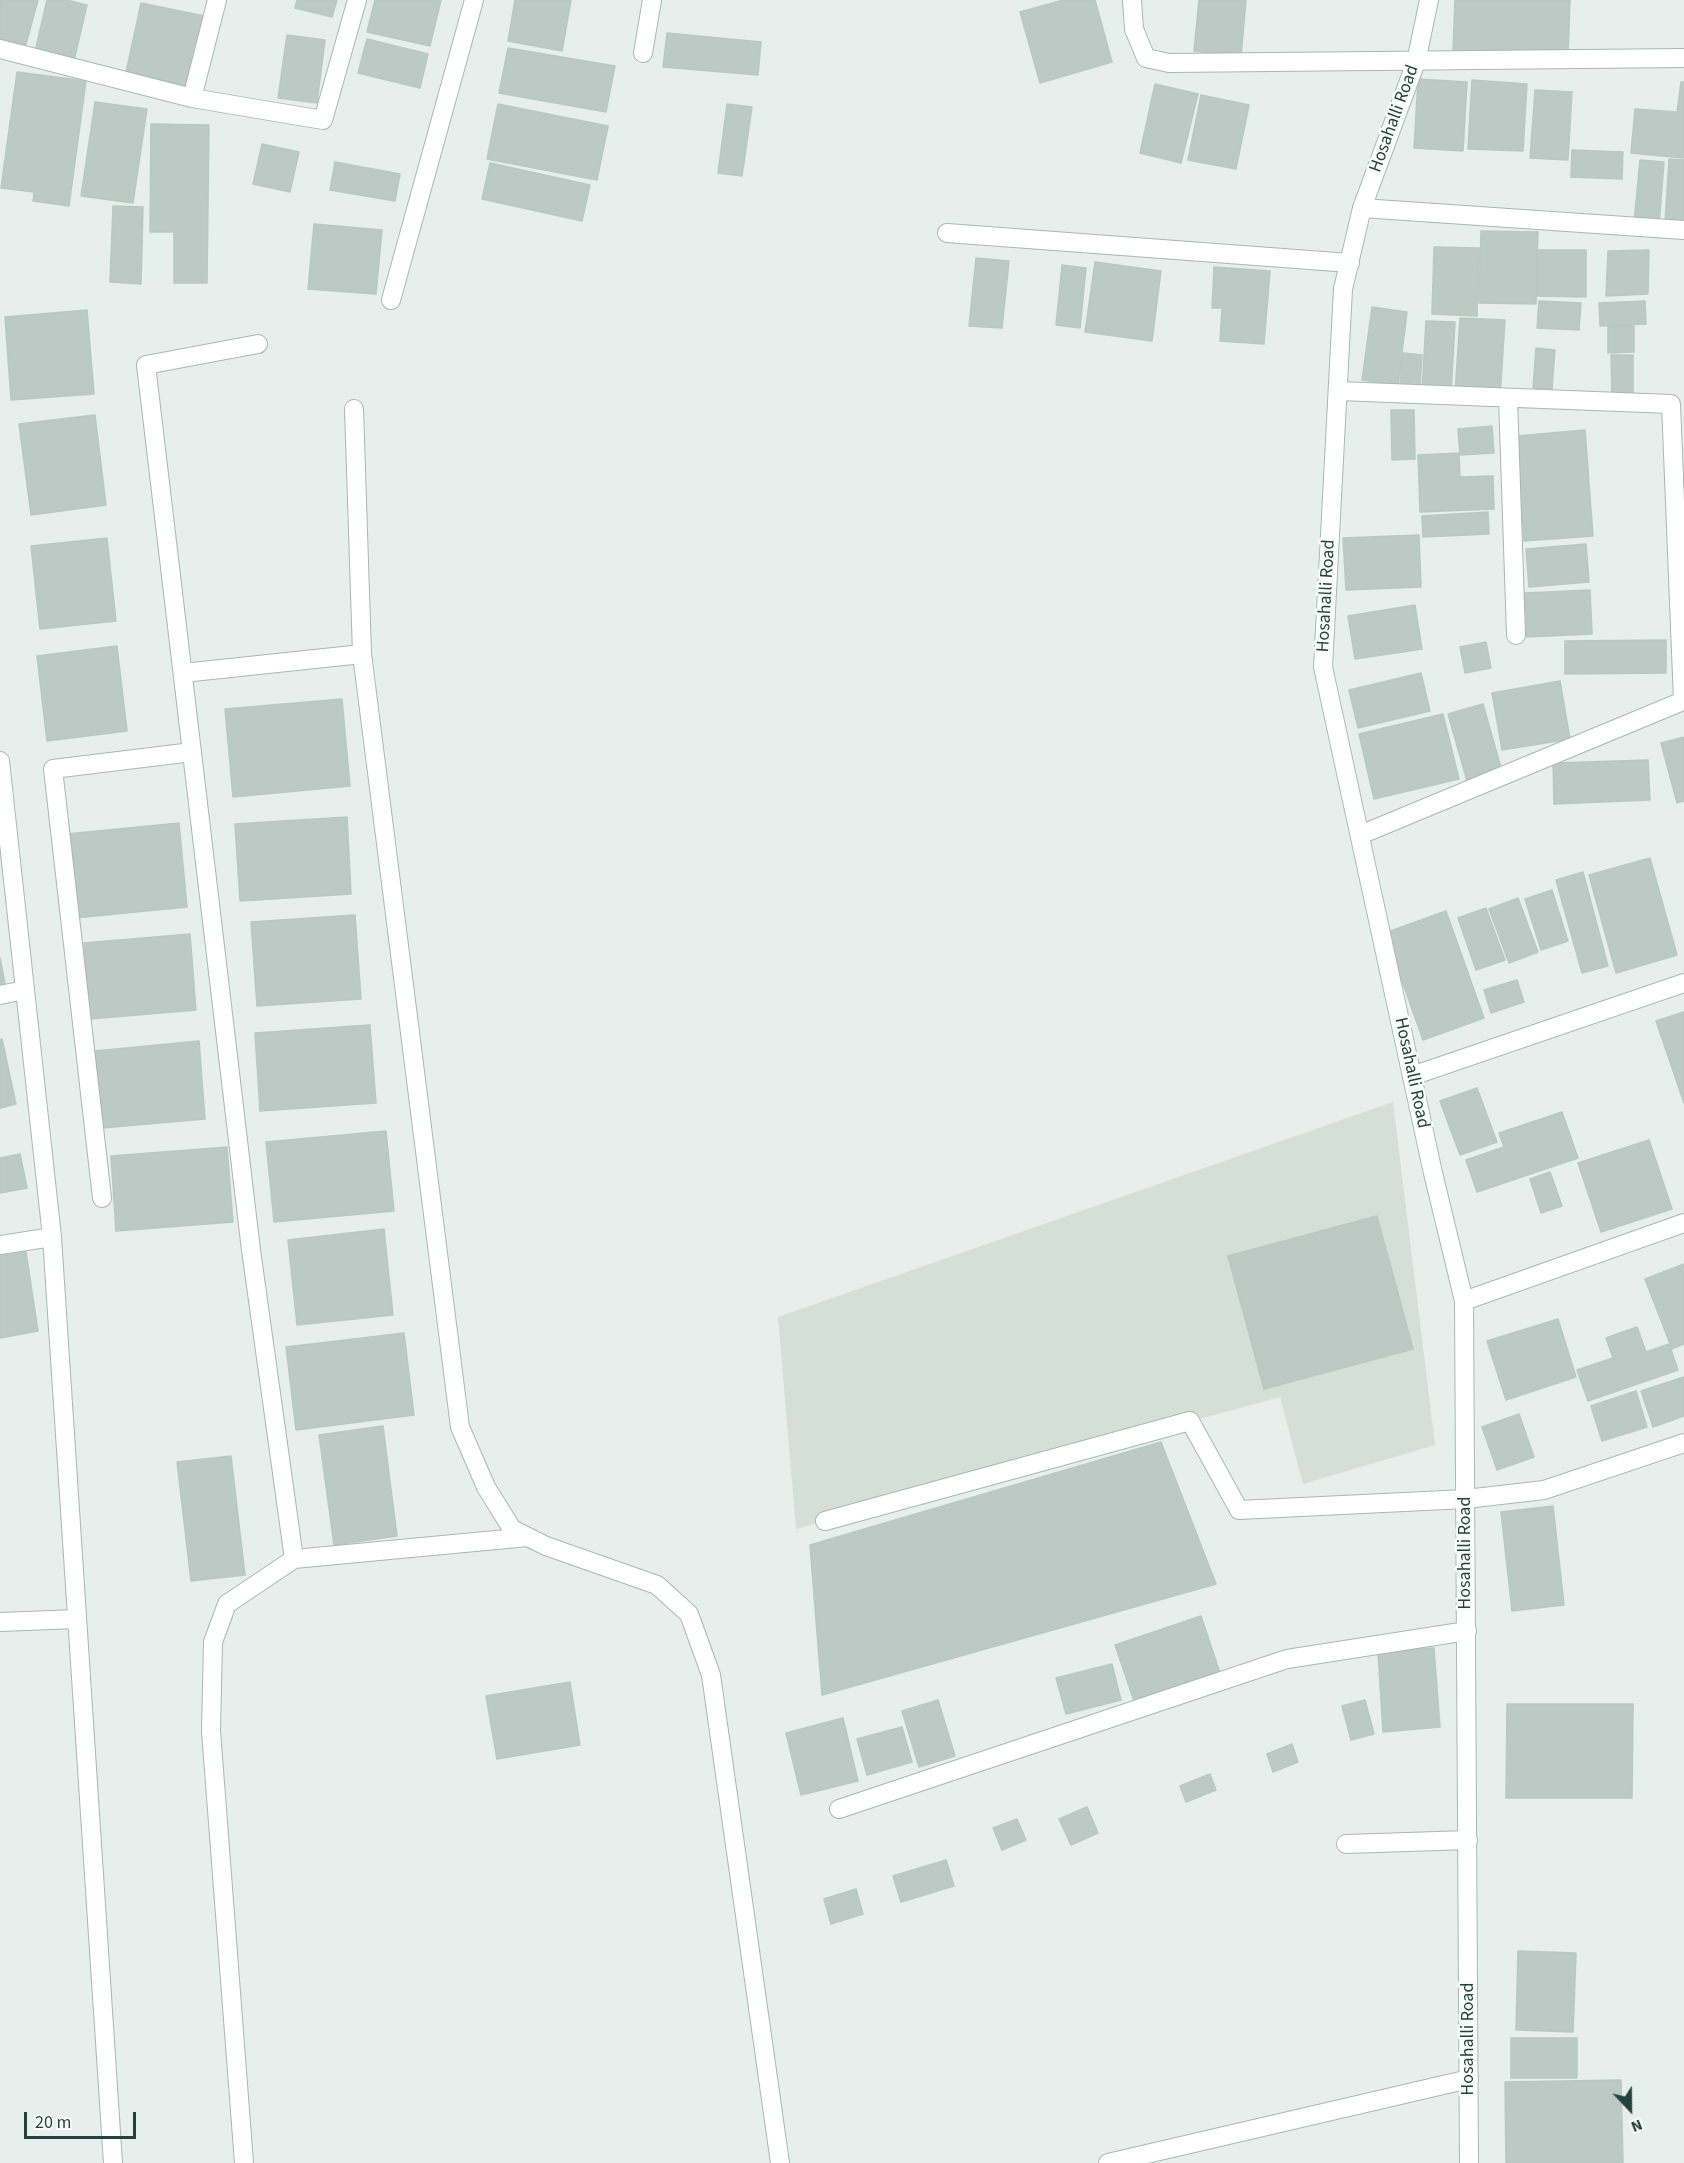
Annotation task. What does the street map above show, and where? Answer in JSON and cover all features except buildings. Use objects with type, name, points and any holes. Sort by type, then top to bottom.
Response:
[{"type":"street","points":[[192,98],[217,0]]},
{"type":"street","points":[[0,49],[192,98],[323,120],[357,0]]},
{"type":"street","points":[[391,300],[474,0]]},
{"type":"street","points":[[643,53],[652,0]]},
{"type":"street","points":[[1132,0],[1134,29],[1146,58],[1169,63],[1684,58]]},
{"type":"street","name":"Hosahalli Road","points":[[1429,0],[1416,62],[1362,208],[1343,289],[1323,667],[1412,1076],[1464,1301],[1469,2163]]},
{"type":"street","points":[[1362,208],[1684,230]]},
{"type":"street","points":[[947,233],[1350,263]]},
{"type":"street","points":[[258,344],[146,364],[251,1250],[294,1559]]},
{"type":"street","points":[[1339,391],[1671,404],[1683,701],[1360,835]]},
{"type":"street","points":[[1508,399],[1516,635]]},
{"type":"street","points":[[354,409],[362,654],[460,1427],[486,1488],[512,1529],[546,1546],[657,1585],[689,1614],[711,1675],[780,2163]]},
{"type":"street","points":[[183,673],[362,654]]},
{"type":"street","points":[[102,1198],[53,769],[192,752]]},
{"type":"street","points":[[0,761],[52,1237],[113,2163]]},
{"type":"street","points":[[1412,1076],[1684,983]]},
{"type":"street","points":[[0,995],[25,990]]},
{"type":"street","points":[[1464,1301],[1684,1223]]},
{"type":"street","points":[[0,1245],[52,1237]]},
{"type":"street","points":[[825,1521],[1190,1421],[1239,1510],[1466,1498],[1544,1490],[1684,1443]]},
{"type":"street","points":[[244,2163],[211,1731],[213,1642],[227,1604],[294,1559],[528,1537]]},
{"type":"street","points":[[0,1622],[77,1619]]},
{"type":"street","points":[[839,1809],[1287,1659],[1467,1630]]},
{"type":"street","points":[[1346,1844],[1468,1840]]},
{"type":"street","points":[[1108,2163],[1469,2079]]},
{"type":"shaded area","points":[[1393,1102],[1435,1445],[1303,1484],[1280,1397],[796,1529],[778,1317]]}]
